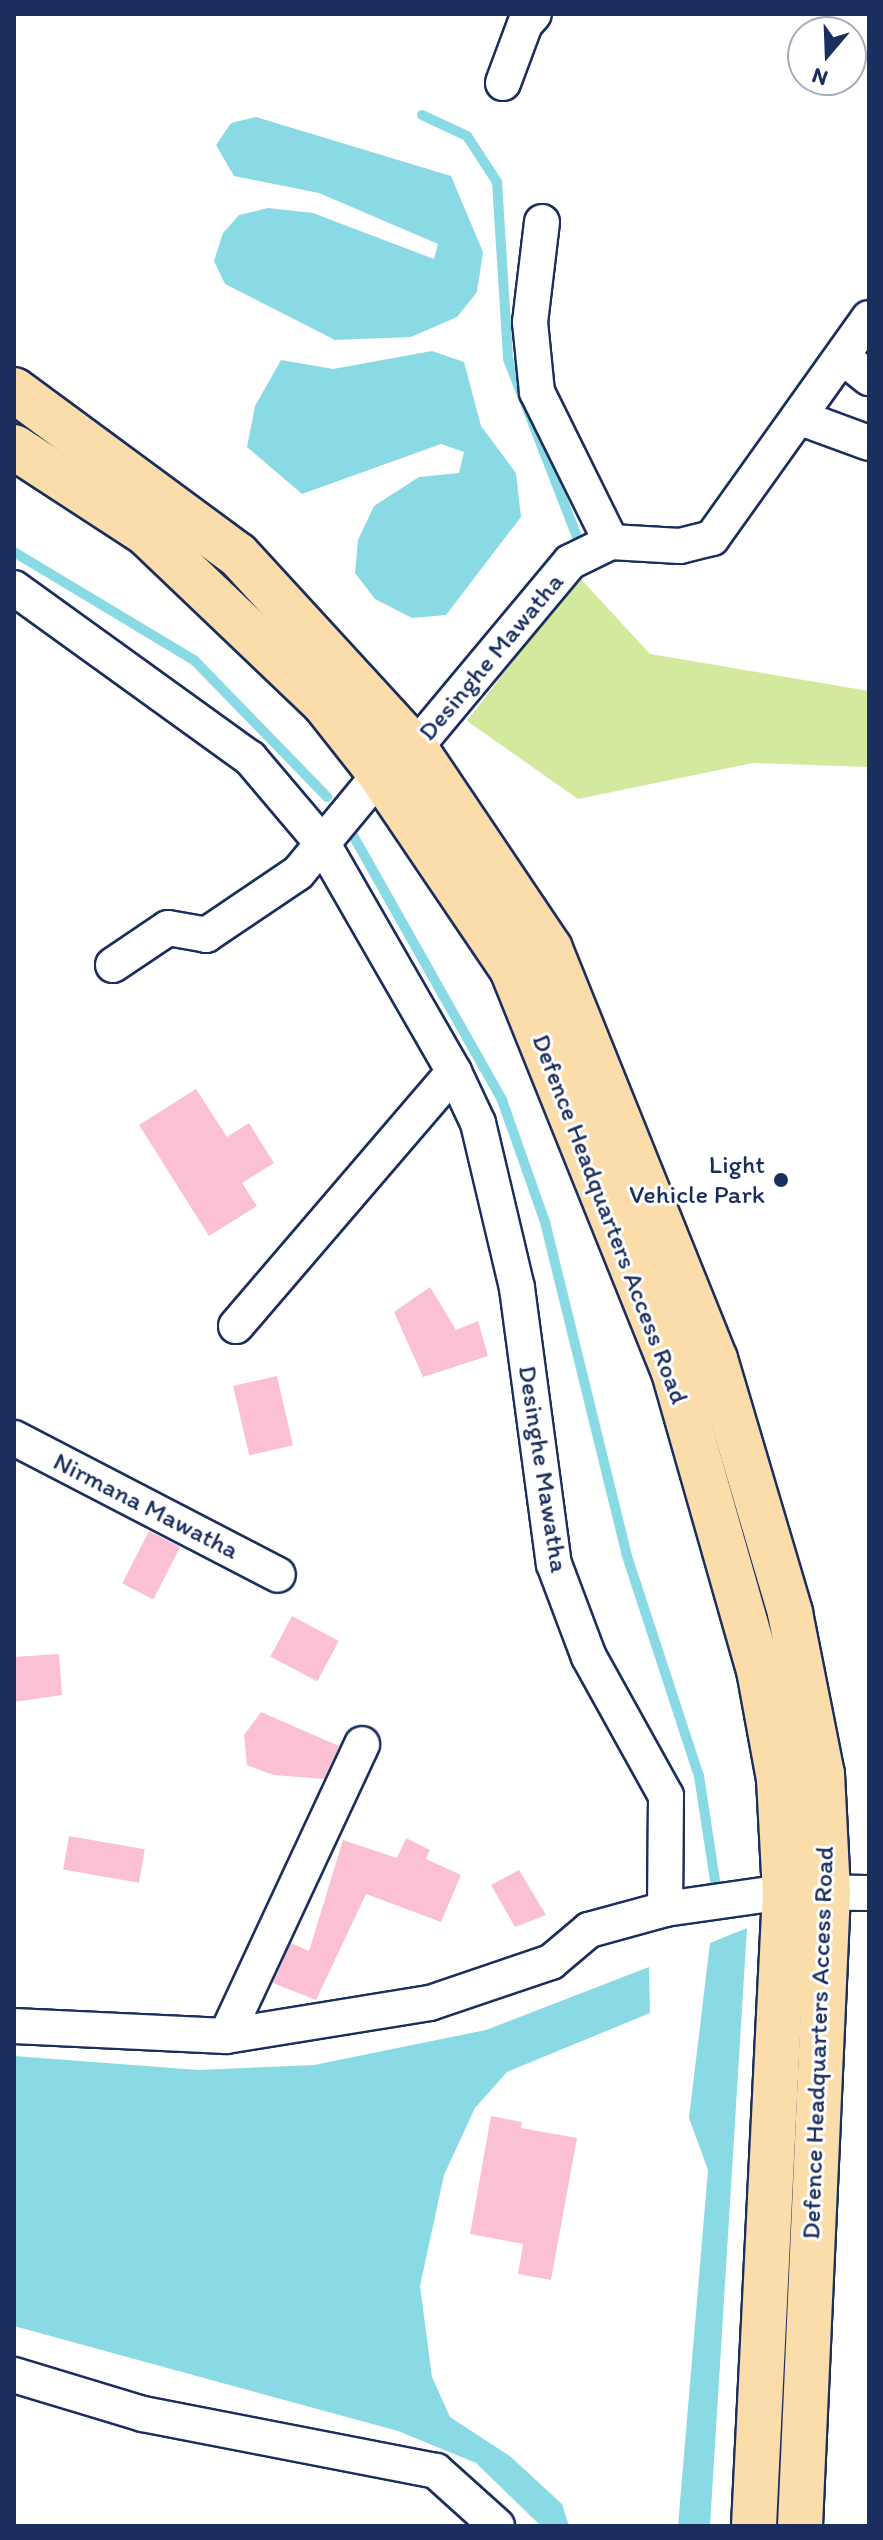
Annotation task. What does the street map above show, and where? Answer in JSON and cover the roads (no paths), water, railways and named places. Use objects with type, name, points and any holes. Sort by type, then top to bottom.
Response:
[{"type":"main road","name":"Defence Headquarters Access Road","points":[[14,390],[238,555],[415,748],[550,949],[715,1359],[790,1613],[849,1892],[800,2526]]},
{"type":"main road","name":"Defence Headquarters Access Road","points":[[14,447],[146,533],[324,703],[380,774],[512,969],[674,1372],[759,1670],[779,1779],[785,1892],[754,2526]]},
{"type":"street","points":[[503,83],[525,24],[534,14]]},
{"type":"street","points":[[542,222],[530,322],[537,392],[611,542]]},
{"type":"street","name":"Desinghe Mawatha","points":[[323,844],[380,774],[415,748],[570,562],[611,542],[680,546],[712,538],[801,418],[856,368],[869,318]]},
{"type":"street","points":[[801,418],[869,443]]},
{"type":"street","name":"Desinghe Mawatha","points":[[14,588],[250,758],[323,844],[454,1072],[478,1123],[517,1288],[554,1564],[589,1657],[666,1796],[665,1909]]},
{"type":"street","points":[[113,965],[168,928],[206,935],[298,873],[323,844]]},
{"type":"street","points":[[236,1326],[454,1072]]},
{"type":"street","name":"Nirmana Mawatha","points":[[14,1438],[278,1575]]},
{"type":"street","points":[[226,2036],[362,1744]]},
{"type":"street","points":[[14,2026],[226,2036],[430,2003],[551,1962],[589,1930],[665,1909],[785,1892],[849,1892]]},
{"type":"street","points":[[14,2375],[143,2414],[436,2471],[497,2526]]},
{"type":"water","points":[[256,117],[451,176],[483,252],[477,292],[457,317],[411,337],[335,340],[225,284],[214,261],[223,233],[239,215],[268,208],[313,213],[434,259],[438,244],[319,193],[234,176],[216,145],[231,123]]},
{"type":"water","points":[[432,351],[464,362],[481,426],[516,473],[521,517],[446,615],[412,618],[375,599],[355,573],[358,540],[374,506],[419,477],[459,473],[464,452],[441,444],[302,494],[247,447],[255,406],[281,360],[333,369]]},
{"type":"water","points":[[747,1928],[710,2526],[678,2526],[708,2170],[689,2118],[710,1943]]},
{"type":"water","points":[[649,1967],[650,2013],[507,2072],[475,2108],[444,2175],[420,2286],[432,2377],[450,2417],[511,2457],[562,2504],[569,2526],[541,2526],[476,2463],[398,2431],[14,2326],[14,2056],[199,2070],[314,2065],[486,2030]]},
{"type":"waterway","points":[[422,115],[467,136],[497,182],[508,359],[577,537]]},
{"type":"waterway","points":[[14,552],[194,660],[327,797]]},
{"type":"waterway","points":[[350,830],[502,1100],[545,1222],[626,1553],[699,1776],[716,1887]]},
{"type":"place","name":"Light Vehicle Park","points":[[781,1180]]}]
